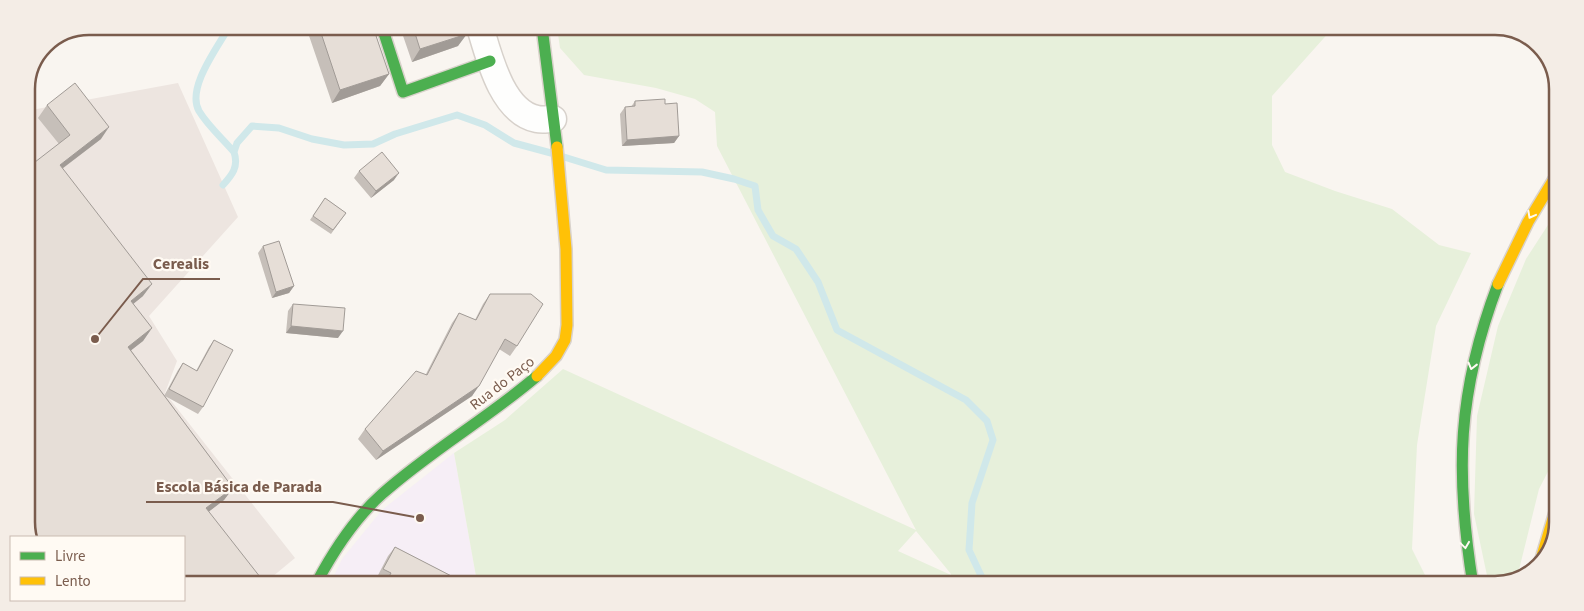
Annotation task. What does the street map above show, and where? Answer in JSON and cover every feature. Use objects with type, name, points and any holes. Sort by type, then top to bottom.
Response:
[{"type":"main road","points":[[385,35],[403,92],[490,61]]},
{"type":"main road","name":"Rua do Paço","points":[[321,576],[342,540],[382,494],[406,474],[537,378],[565,341],[567,319],[566,235],[543,35]]},
{"type":"main road","points":[[1472,576],[1462,518],[1460,482],[1463,418],[1470,373],[1497,285],[1516,243],[1537,203],[1549,186]]},
{"type":"street","points":[[482,35],[490,61],[509,101],[520,112],[537,119],[554,131]]},
{"type":"shaded area","points":[[178,83],[238,217],[149,316],[177,361],[165,393],[295,558],[273,576],[185,576],[185,536],[37,536],[35,525],[35,109]]},
{"type":"shaded area","points":[[454,453],[476,576],[334,576],[342,559],[382,510]]},
{"type":"green space","points":[[558,35],[1327,35],[1272,96],[1272,145],[1285,172],[1335,191],[1392,209],[1439,245],[1471,253],[1436,326],[1417,445],[1412,549],[1426,576],[476,576],[454,453],[505,420],[563,369],[916,530],[717,146],[715,112],[695,99],[656,88],[584,75],[560,48]],"holes":[[[916,531],[951,575],[898,551]]]},
{"type":"green space","points":[[1549,223],[1549,470],[1539,489],[1519,570],[1505,575],[1487,576],[1474,514],[1477,416],[1498,326],[1526,259]]},
{"type":"building","points":[[322,35],[376,35],[389,74],[340,90]]},
{"type":"building","points":[[416,35],[464,35],[420,49]]},
{"type":"building","points":[[75,83],[109,127],[60,165],[152,284],[131,301],[152,328],[128,347],[233,488],[206,508],[259,576],[185,576],[185,536],[37,536],[35,525],[35,162],[70,135],[47,105]]},
{"type":"building","points":[[665,99],[665,104],[677,103],[679,136],[627,140],[625,107],[635,106],[635,101]]},
{"type":"building","points":[[382,152],[399,173],[376,191],[359,171]]},
{"type":"building","points":[[325,198],[346,213],[333,230],[313,216]]},
{"type":"building","points":[[279,241],[294,286],[276,292],[263,246]]},
{"type":"building","points":[[490,294],[531,294],[543,304],[517,346],[505,339],[479,386],[383,451],[365,429],[416,371],[427,375],[459,313],[476,320]]},
{"type":"building","points":[[293,304],[345,308],[343,331],[291,326]]},
{"type":"building","points":[[214,340],[233,350],[203,407],[169,389],[183,363],[197,371]]},
{"type":"building","points":[[395,547],[451,576],[389,576],[391,573],[383,569]]},
{"type":"waterway","points":[[223,185],[232,174],[235,166],[234,152],[203,117],[196,102],[197,91],[205,68],[224,35]]},
{"type":"waterway","points":[[234,152],[237,143],[252,126],[279,128],[312,139],[344,145],[373,144],[395,134],[457,115],[485,125],[514,143],[551,153]]},
{"type":"waterway","points":[[564,157],[606,170],[702,172],[755,186],[758,210],[773,236],[796,249],[818,282],[837,330],[966,400],[987,421],[993,440],[972,503],[969,550],[981,576]]},
{"type":"traffic: fast","points":[[385,35],[403,92],[490,61]]},
{"type":"traffic: fast","points":[[543,35],[557,147]]},
{"type":"traffic: fast","points":[[1472,576],[1464,506],[1463,433],[1474,361],[1484,323],[1498,284]]},
{"type":"traffic: fast","points":[[320,576],[346,535],[372,503],[400,478],[537,376]]},
{"type":"traffic: slow","points":[[537,376],[556,356],[565,340],[567,325],[566,249],[557,147]]},
{"type":"traffic: slow","points":[[1498,284],[1528,222],[1549,187]]},
{"type":"place","name":"Cerealis","points":[[95,339]]},
{"type":"place","name":"Escola Básica de Parada","points":[[420,518]]}]
